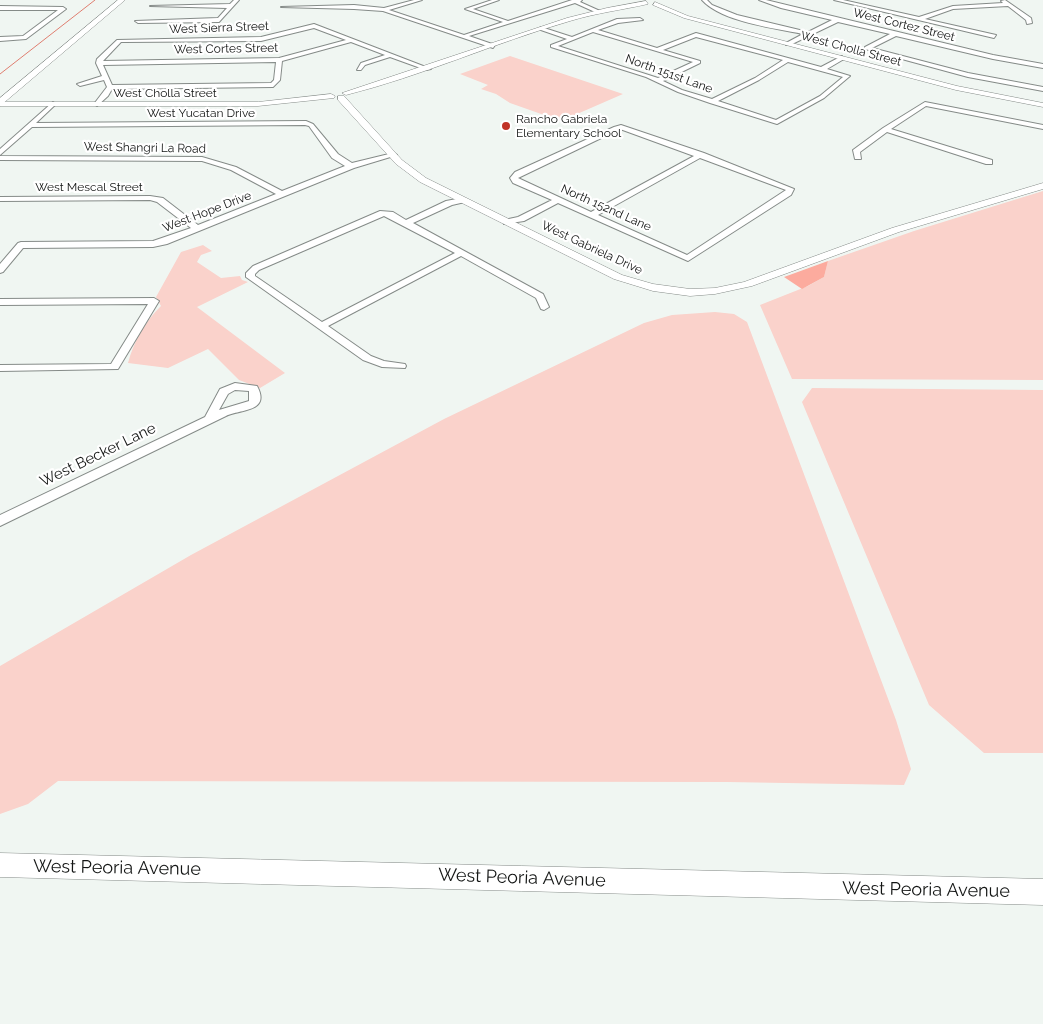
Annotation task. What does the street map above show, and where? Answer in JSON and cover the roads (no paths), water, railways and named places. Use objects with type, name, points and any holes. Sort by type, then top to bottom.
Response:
[{"type":"main road","points":[[0,94],[114,0]]},
{"type":"main road","points":[[0,103],[122,0]]},
{"type":"main road","name":"West Peoria Avenue","points":[[0,865],[1043,892]]},
{"type":"street","points":[[148,10],[159,0]]},
{"type":"street","points":[[143,15],[138,20],[219,20],[237,0]]},
{"type":"street","points":[[279,13],[289,0]]},
{"type":"street","points":[[384,10],[420,0]]},
{"type":"street","points":[[497,0],[468,9],[507,22]]},
{"type":"street","points":[[704,0],[711,7],[724,12],[808,34]]},
{"type":"street","name":"West Cortez Street","points":[[761,0],[971,52],[1043,66]]},
{"type":"street","points":[[836,0],[994,36],[986,41]]},
{"type":"street","points":[[1002,0],[1029,19],[1028,22]]},
{"type":"street","points":[[465,36],[577,1],[597,11]]},
{"type":"street","name":"West Cholla Street","points":[[0,103],[258,104],[330,96],[332,93],[337,92],[344,96],[597,11],[649,2],[686,17],[986,96],[1043,105]]},
{"type":"street","points":[[920,19],[935,12],[956,7],[1010,5]]},
{"type":"street","points":[[153,6],[232,6]]},
{"type":"street","points":[[284,7],[354,7],[384,10],[493,46]]},
{"type":"street","points":[[0,8],[63,9],[24,38],[0,39]]},
{"type":"street","points":[[541,29],[571,38],[617,22],[640,20]]},
{"type":"street","points":[[788,44],[837,20]]},
{"type":"street","name":"West Sierra Street","points":[[99,63],[100,59],[119,41],[124,40],[261,38],[314,26],[351,40]]},
{"type":"street","points":[[592,30],[698,62],[657,81]]},
{"type":"street","points":[[895,34],[867,48],[976,77],[1043,89]]},
{"type":"street","points":[[657,50],[696,35],[822,69],[842,58]]},
{"type":"street","name":"North 151st Lane","points":[[571,38],[553,46],[657,81],[712,102],[777,122],[822,97],[847,76],[822,69]]},
{"type":"street","points":[[351,40],[428,68]]},
{"type":"street","name":"West Cortes Street","points":[[99,63],[279,60],[351,40]]},
{"type":"street","points":[[971,52],[979,46]]},
{"type":"street","points":[[359,69],[363,64],[390,55]]},
{"type":"street","points":[[110,87],[265,86],[276,83],[279,60]]},
{"type":"street","points":[[712,102],[757,79],[787,60]]},
{"type":"street","points":[[97,104],[106,95],[110,87],[99,63]]},
{"type":"street","points":[[80,84],[107,77]]},
{"type":"street","name":"West Gabriela Drive","points":[[344,96],[392,155],[423,180],[629,281],[662,289],[705,292],[741,286],[869,239],[974,205],[1043,186]]},
{"type":"street","points":[[858,157],[856,152],[885,130],[914,110],[930,103],[1005,120],[1043,126]]},
{"type":"street","points":[[0,153],[53,104]]},
{"type":"street","name":"West Yucatan Drive","points":[[31,124],[306,123],[311,125],[338,159],[351,166]]},
{"type":"street","name":"North 152nd Lane","points":[[621,127],[701,155],[790,189],[788,193],[688,258],[516,181],[514,178],[518,174],[621,127]]},
{"type":"street","points":[[885,130],[989,162]]},
{"type":"street","name":"West Hope Drive","points":[[0,270],[21,245],[153,244],[176,238],[351,166],[392,155]]},
{"type":"street","points":[[591,215],[701,155]]},
{"type":"street","name":"West Shangri La Road","points":[[0,158],[202,159],[218,161],[282,194]]},
{"type":"street","points":[[229,165],[240,160]]},
{"type":"street","points":[[507,222],[513,215],[549,196]]},
{"type":"street","name":"West Mescal Street","points":[[0,199],[150,198],[160,200],[198,228]]},
{"type":"street","points":[[410,225],[437,212],[456,207],[462,200]]},
{"type":"street","points":[[507,222],[521,219],[558,200]]},
{"type":"street","points":[[401,366],[382,364],[367,358],[252,277],[250,273],[256,268],[383,213],[390,214],[540,296],[544,307]]},
{"type":"street","points":[[322,326],[461,253]]},
{"type":"street","points":[[0,302],[154,301],[114,367],[0,368]]},
{"type":"street","name":"West Becker Lane","points":[[0,521],[210,419],[228,410],[246,408],[254,400],[256,394],[253,388],[238,386],[228,388],[219,396],[210,419]]},
{"type":"waterway","points":[[0,74],[95,0]]},
{"type":"place","name":"Rancho Gabriela Elementary School","points":[[506,126]]}]
